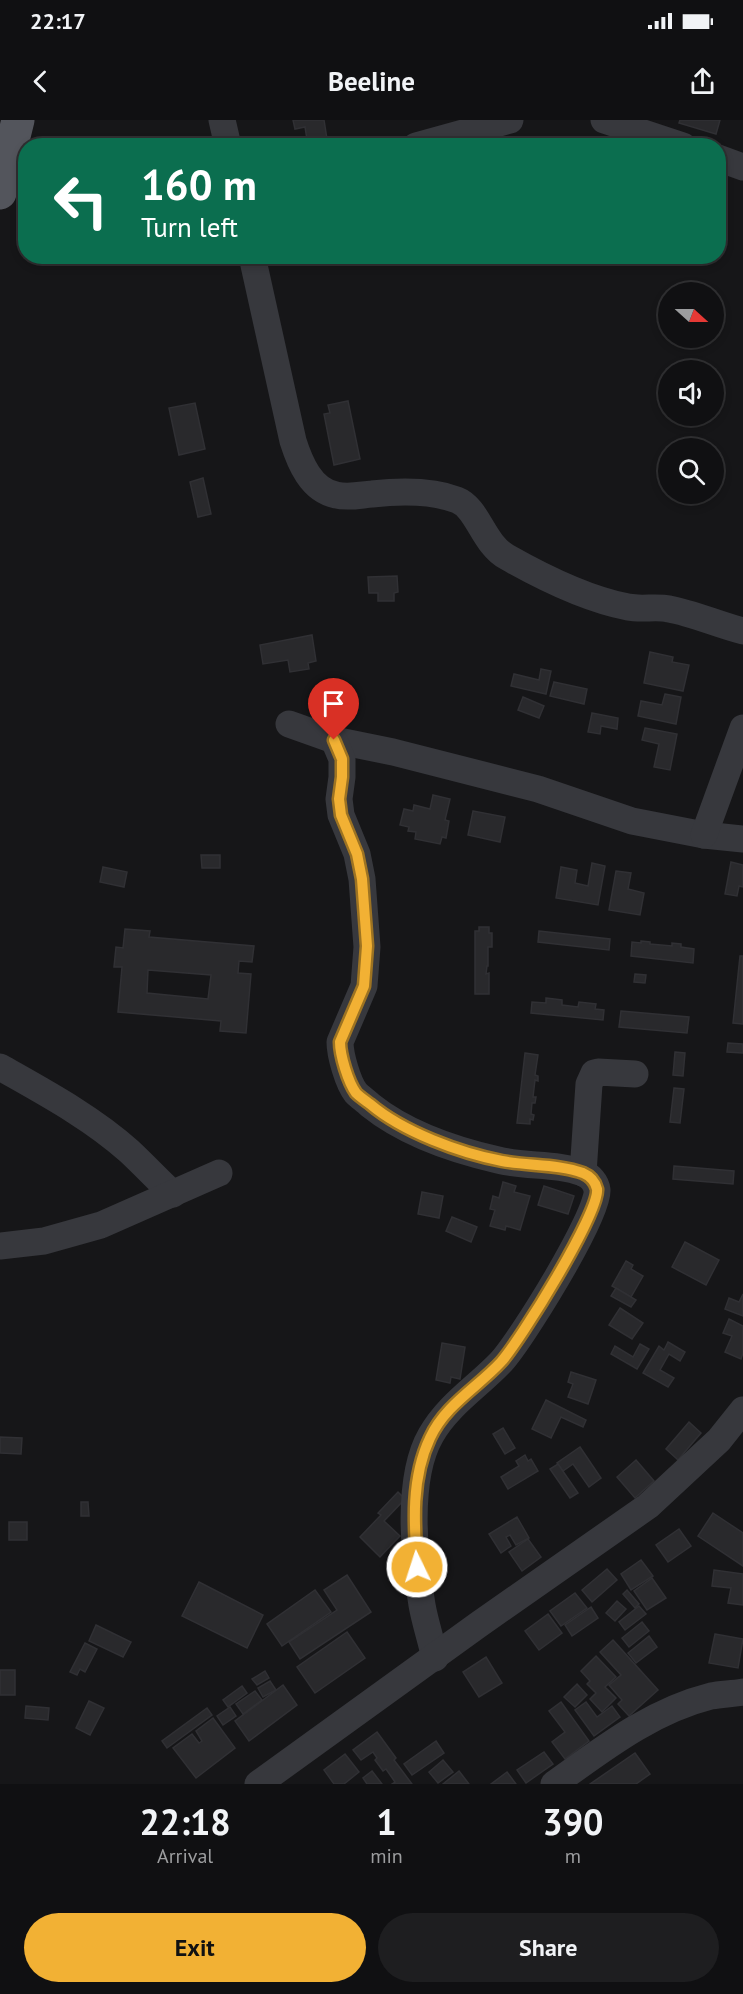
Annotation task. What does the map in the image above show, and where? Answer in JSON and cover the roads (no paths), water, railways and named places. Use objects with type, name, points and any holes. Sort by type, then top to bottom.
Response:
[{"type":"main road","points":[[0,193],[18,120]]},
{"type":"street","points":[[222,120],[226,138]]},
{"type":"street","points":[[445,138],[510,120]]},
{"type":"street","points":[[604,120],[659,138]]},
{"type":"street","points":[[726,161],[743,167]]},
{"type":"street","points":[[254,264],[293,441],[298,458],[315,483],[335,495],[347,497],[374,493],[419,492],[451,498],[465,504],[491,544],[499,552],[532,570],[611,603],[632,608],[669,609],[743,631]]},
{"type":"street","points":[[289,724],[334,740],[393,752],[538,789],[632,821],[704,835],[743,839]]},
{"type":"street","points":[[704,835],[743,728]]},
{"type":"street","points":[[334,740],[342,759],[339,799],[341,815],[357,854],[362,879],[367,946],[364,986],[340,1042],[340,1051],[356,1092],[404,1128],[498,1161],[527,1166],[564,1168],[584,1173],[595,1183],[597,1190],[596,1201],[551,1287],[501,1362],[471,1388],[443,1418],[431,1435],[420,1463],[414,1525],[417,1567],[422,1607],[435,1658]]},
{"type":"street","points":[[0,1067],[37,1087],[88,1120],[128,1150],[173,1194]]},
{"type":"street","points":[[584,1173],[591,1077],[598,1072],[635,1074]]},
{"type":"street","points":[[0,1246],[44,1241],[101,1225],[219,1173]]},
{"type":"street","points":[[274,1779],[435,1658],[597,1540],[648,1506],[719,1440],[743,1410]]},
{"type":"street","points":[[554,1784],[635,1728],[656,1717],[712,1696],[743,1692]]}]
